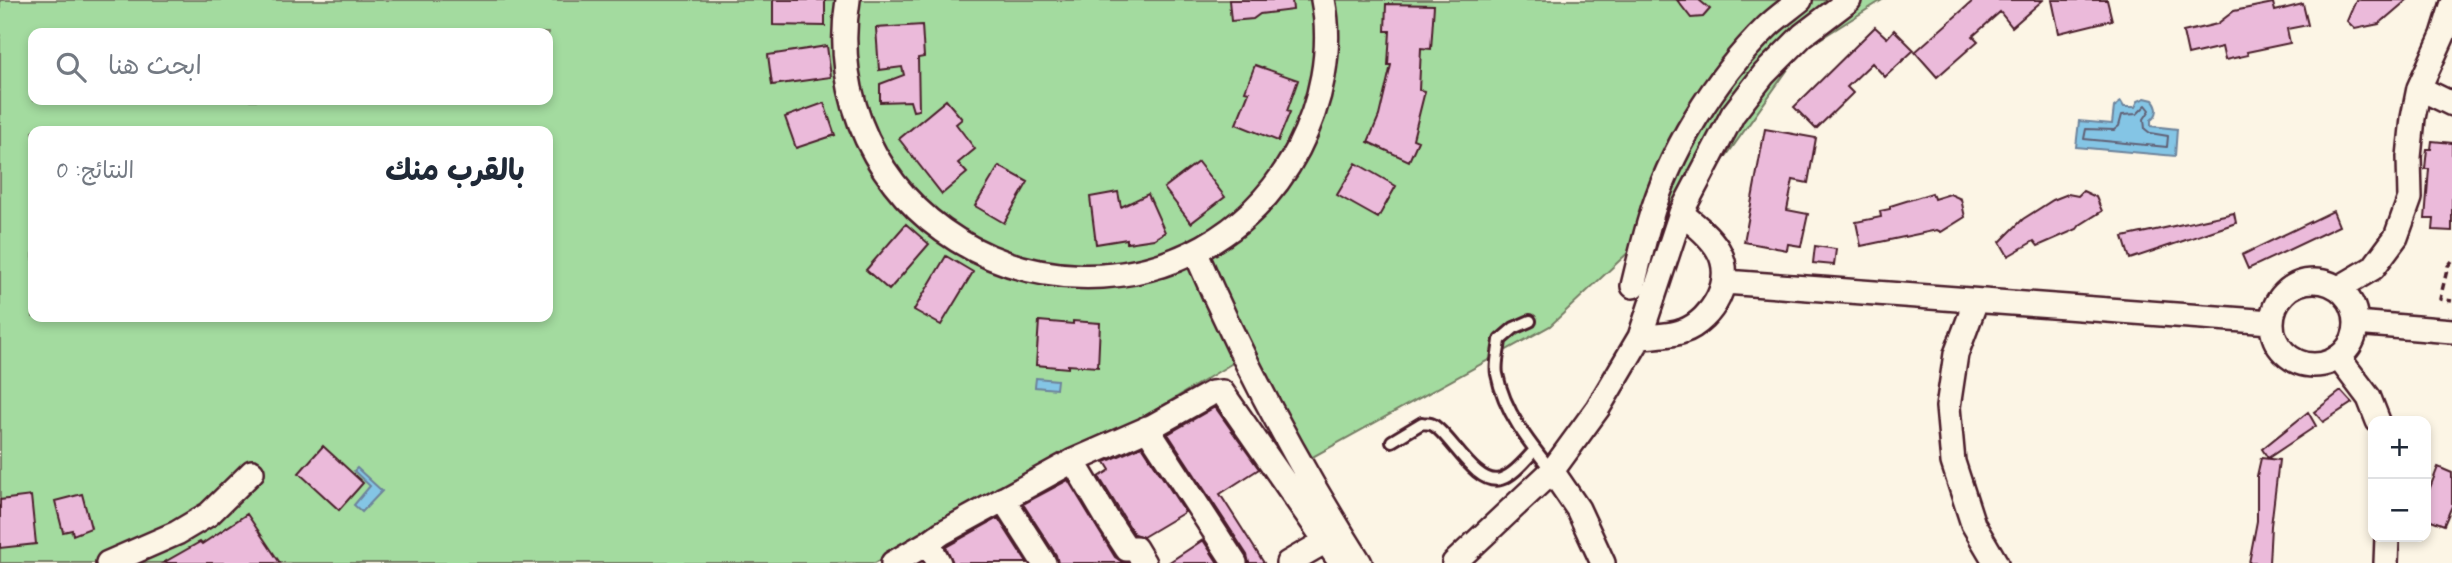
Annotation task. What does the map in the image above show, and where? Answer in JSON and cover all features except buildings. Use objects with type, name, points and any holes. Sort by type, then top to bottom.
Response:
[{"type":"street","points":[[848,0],[844,53],[850,89],[860,124],[876,157],[896,188],[921,215],[950,237],[982,255],[1017,268],[1053,276],[1090,278],[1150,268],[1195,250],[1229,229],[1260,203],[1284,171],[1304,136],[1321,86],[1326,33],[1323,0]]},
{"type":"street","points":[[1633,285],[1649,221],[1668,170],[1695,120],[1730,68],[1767,26],[1800,0]]},
{"type":"street","points":[[1454,563],[1552,471],[1598,408],[1640,337],[1681,214],[1733,114],[1764,74],[1803,35],[1849,0]]},
{"type":"street","points":[[2339,288],[2373,268],[2396,237],[2410,198],[2409,157],[2419,88],[2443,35],[2452,6]]},
{"type":"street","points":[[2419,88],[2452,104]]},
{"type":"street","points":[[1640,337],[1684,331],[1712,312],[1725,282],[1721,256],[1708,235],[1681,214]]},
{"type":"street","points":[[1195,250],[1221,312],[1255,380],[1303,469],[1360,563]]},
{"type":"street","points":[[1725,282],[2271,322]]},
{"type":"street","points":[[2301,282],[2327,282],[2339,288],[2354,310],[2356,323],[2348,348],[2326,363],[2313,365],[2288,357],[2273,335],[2271,322],[2280,298],[2289,288],[2301,282]]},
{"type":"street","points":[[1976,301],[1956,354],[1948,407],[1954,462],[1973,524],[1996,563]]},
{"type":"street","points":[[2356,323],[2452,331]]},
{"type":"street","points":[[2338,357],[2369,398],[2376,416]]},
{"type":"street","points":[[893,563],[1073,461],[1147,428],[1212,393],[1222,392],[1341,563]]},
{"type":"street","points":[[1147,428],[1236,563]]},
{"type":"street","points":[[1073,461],[1127,549],[1135,548],[1144,563]]},
{"type":"street","points":[[1552,471],[1578,509],[1603,563]]},
{"type":"street","points":[[108,563],[177,533],[209,514],[252,472]]},
{"type":"street","points":[[1003,499],[1044,563]]},
{"type":"street","points":[[1288,563],[1326,541]]},
{"type":"street","points":[[928,542],[939,563]]},
{"type":"street","points":[[2386,563],[2387,542]]},
{"type":"lane","points":[[1530,321],[1514,328],[1500,340],[1496,371],[1505,401],[1535,450],[1552,471]]},
{"type":"lane","points":[[1392,441],[1422,423],[1433,425],[1474,469],[1491,479],[1500,479],[1535,450]]},
{"type":"path","points":[[2452,261],[2440,299],[2452,301]]},
{"type":"green space","points":[[0,0],[1882,0],[1801,51],[1717,169],[1550,326],[1300,464],[1236,361],[1147,415],[875,563],[0,563]]},
{"type":"water","points":[[2145,98],[2153,100],[2157,108],[2151,126],[2177,129],[2175,156],[2076,147],[2079,121],[2112,124],[2114,107],[2121,102],[2124,107],[2135,107],[2138,101]]},
{"type":"water","points":[[1036,378],[1057,380],[1056,389],[1035,387]]},
{"type":"water","points":[[357,468],[382,491],[362,512],[354,505],[370,486],[354,471]]}]
